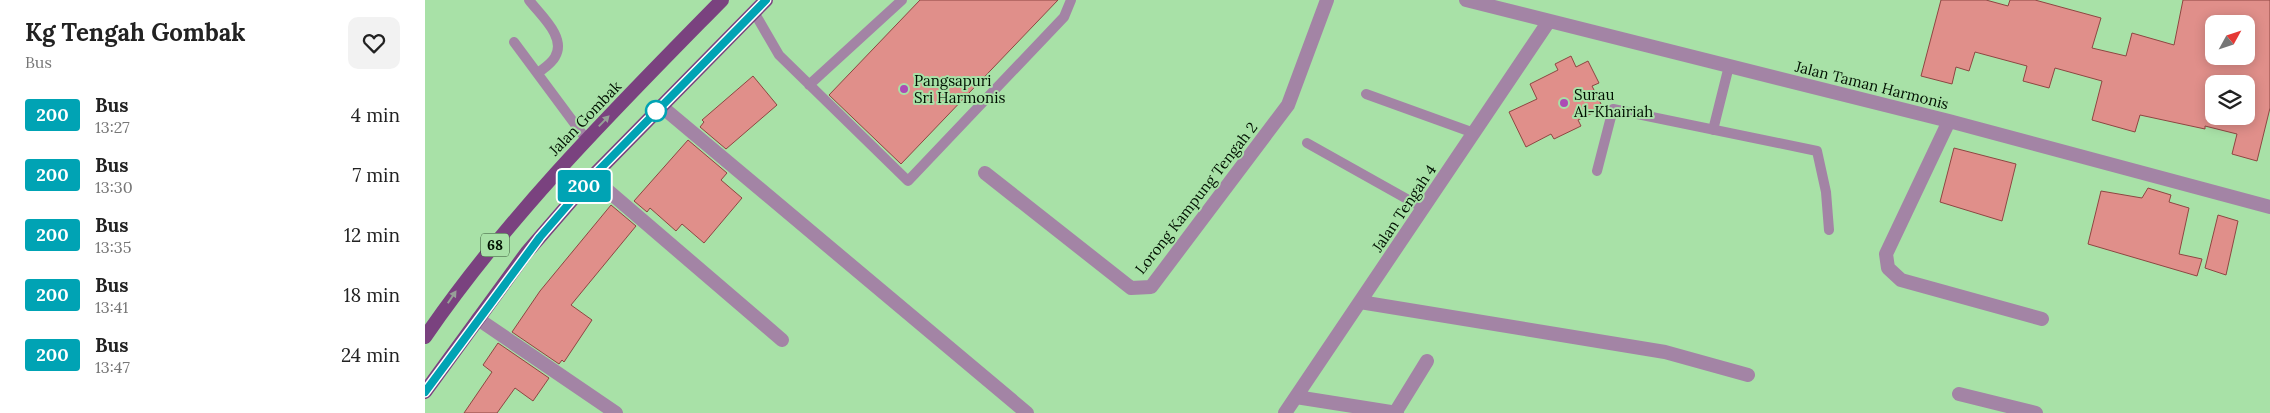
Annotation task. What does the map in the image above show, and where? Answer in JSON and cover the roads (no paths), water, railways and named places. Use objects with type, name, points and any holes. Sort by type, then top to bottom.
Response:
[{"type":"main road","name":"Jalan Gombak","points":[[425,338],[459,288],[586,139],[722,0]]},
{"type":"main road","name":"68","points":[[425,392],[527,252],[592,177],[766,0]]},
{"type":"street","name":"Lorong Kampung Tengah 2","points":[[985,173],[1131,288],[1151,287],[1288,105],[1327,0]]},
{"type":"street","name":"Jalan Taman Harmonis","points":[[1466,0],[1949,121],[2270,207]]},
{"type":"street","name":"Jalan Tengah 4","points":[[1285,413],[1549,21]]},
{"type":"street","points":[[661,106],[1027,413]]},
{"type":"street","points":[[1949,121],[1886,254],[1888,268],[1901,280],[2042,318]]},
{"type":"street","points":[[592,177],[782,340]]},
{"type":"street","points":[[1360,302],[1665,352],[1748,375]]},
{"type":"street","points":[[478,319],[616,413]]},
{"type":"street","points":[[1296,397],[1396,413],[1427,361]]},
{"type":"street","points":[[1959,394],[1997,408],[2036,413]]},
{"type":"lane","points":[[529,0],[557,37],[559,47],[555,58],[537,73]]},
{"type":"lane","points":[[809,84],[902,0]]},
{"type":"lane","points":[[754,12],[779,55],[908,181],[1064,17],[1071,0]]},
{"type":"lane","points":[[514,42],[586,139]]},
{"type":"lane","points":[[1713,130],[1729,66]]},
{"type":"lane","points":[[1366,94],[1474,132]]},
{"type":"lane","points":[[1597,172],[1613,109],[1817,151],[1826,192],[1829,230]]},
{"type":"lane","points":[[1307,143],[1423,208]]},
{"type":"place","name":"Pangsapuri Sri Harmonis","points":[[904,89]]},
{"type":"place","name":"Surau Al-Khairiah","points":[[1564,103]]}]
